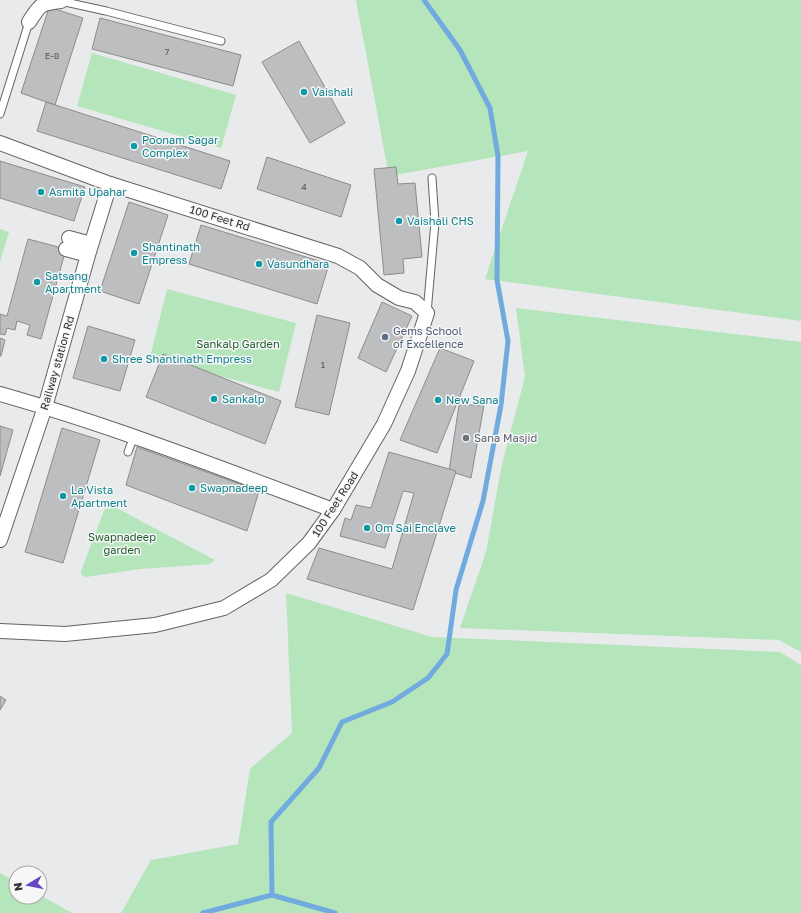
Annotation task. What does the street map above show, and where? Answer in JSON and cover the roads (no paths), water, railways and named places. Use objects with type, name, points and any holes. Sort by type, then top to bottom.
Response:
[{"type":"street","points":[[29,22],[38,7],[48,2],[61,1]]},
{"type":"street","name":"100 Feet Rd","points":[[0,143],[110,184],[338,256],[360,268],[377,285],[399,298],[415,302],[427,313]]},
{"type":"street","name":"Railway station Rd","points":[[0,540],[45,407],[48,373],[110,184]]},
{"type":"street","points":[[68,244],[89,250]]},
{"type":"street","name":"100 Feet Road","points":[[0,630],[65,634],[155,625],[224,608],[271,580],[309,543],[333,510],[384,424],[408,371],[427,313]]},
{"type":"street","points":[[0,394],[134,436],[333,510]]},
{"type":"lane","points":[[61,1],[106,11],[221,41]]},
{"type":"lane","points":[[0,114],[29,22]]},
{"type":"lane","points":[[427,313],[435,222],[432,178]]},
{"type":"lane","points":[[128,452],[134,436]]},
{"type":"waterway","points":[[272,895],[271,822],[319,768],[342,722],[392,702],[428,678],[447,654],[456,590],[483,501],[501,405],[508,341],[497,280],[498,156],[490,108],[460,50],[424,0]]},
{"type":"waterway","points":[[203,913],[272,895],[335,913]]},
{"type":"place","name":"Vaishali","points":[[304,92]]},
{"type":"place","name":"Poonam Sagar Complex","points":[[134,146]]},
{"type":"place","name":"Asmita Upahar","points":[[41,192]]},
{"type":"place","name":"Vaishali CHS","points":[[399,221]]},
{"type":"place","name":"Shantinath Empress","points":[[134,253]]},
{"type":"place","name":"Vasundhara","points":[[259,264]]},
{"type":"place","name":"Satsang Apartment","points":[[37,282]]},
{"type":"place","name":"Gems School of Excellence","points":[[385,337]]},
{"type":"place","name":"Shree Shantinath Empress","points":[[104,359]]},
{"type":"place","name":"Sankalp","points":[[214,399]]},
{"type":"place","name":"New Sana","points":[[438,400]]},
{"type":"place","name":"Sana Masjid","points":[[466,438]]},
{"type":"place","name":"Swapnadeep","points":[[192,488]]},
{"type":"place","name":"La Vista Apartment","points":[[63,496]]},
{"type":"place","name":"Om Sai Enclave","points":[[367,528]]},
{"type":"park label","name":"Sankalp Garden","points":[[238,344]]},
{"type":"park label","name":"Swapnadeep garden","points":[[122,543]]}]
